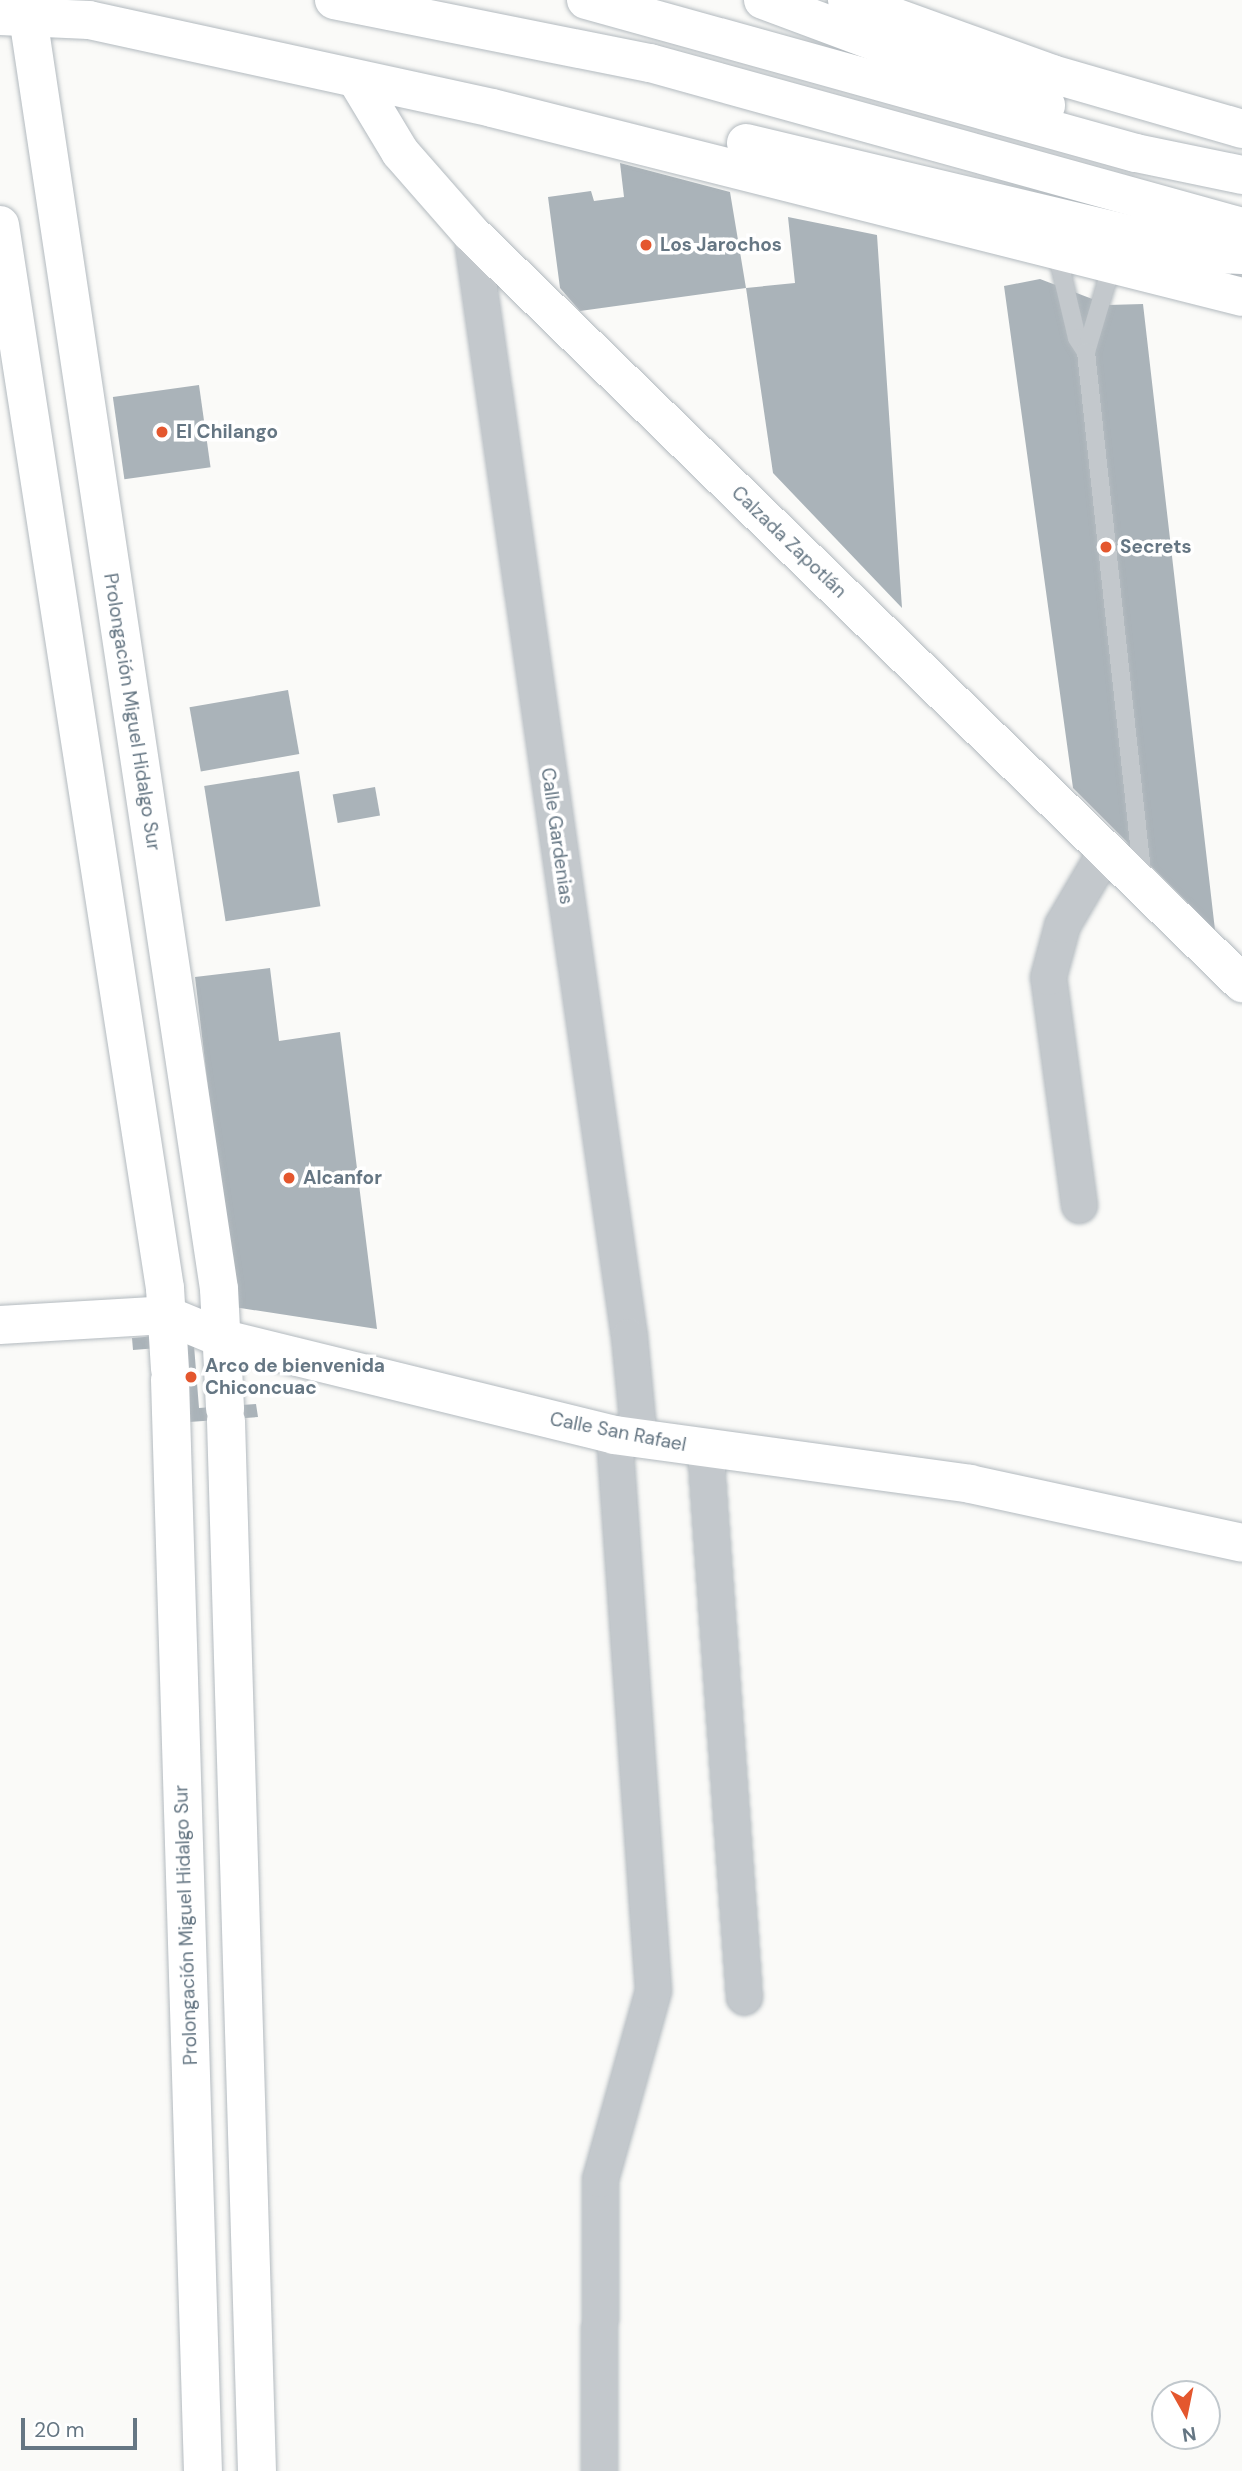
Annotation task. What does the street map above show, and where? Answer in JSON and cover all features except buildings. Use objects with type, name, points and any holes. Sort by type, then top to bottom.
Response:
[{"type":"main road","points":[[334,0],[650,63],[1242,227]]},
{"type":"main road","points":[[586,0],[1136,153],[1242,175]]},
{"type":"main road","points":[[847,0],[1052,74],[1242,129]]},
{"type":"main road","points":[[769,2],[1067,112],[1136,153]]},
{"type":"main road","points":[[14,11],[89,20],[358,82],[492,108],[1056,248],[1242,298]]},
{"type":"main road","name":"Prolongación Miguel Hidalgo Sur","points":[[14,11],[224,1339],[257,2471]]},
{"type":"main road","name":"Calzada Zapotlán","points":[[358,82],[400,152],[471,233],[1242,983]]},
{"type":"main road","points":[[492,108],[510,99],[529,97],[669,125],[1213,254],[1242,255]]},
{"type":"main road","name":"Prolongación Miguel Hidalgo Sur","points":[[0,225],[166,1315],[170,1374],[202,2471]]},
{"type":"main road","name":"Calle San Rafael","points":[[0,1325],[166,1315],[224,1339],[626,1437],[970,1484],[1242,1543]]},
{"type":"street","name":"Calle Gardenias","points":[[471,233],[628,1336],[626,1437],[653,1990],[600,2179],[599,2471]]},
{"type":"street","points":[[1079,1205],[1048,977],[1062,925],[1106,850]]},
{"type":"street","points":[[705,1448],[744,1997]]},
{"type":"lane","points":[[1056,248],[1074,326],[1086,352],[1144,888]]},
{"type":"lane","points":[[1086,352],[1107,281],[1108,262]]},
{"type":"place","name":"Los Jarochos","points":[[646,245]]},
{"type":"place","name":"El Chilango","points":[[162,432]]},
{"type":"place","name":"Secrets","points":[[1106,547]]},
{"type":"place","name":"Alcanfor","points":[[289,1178]]},
{"type":"place","name":"Arco de bienvenida Chiconcuac","points":[[191,1377]]}]
